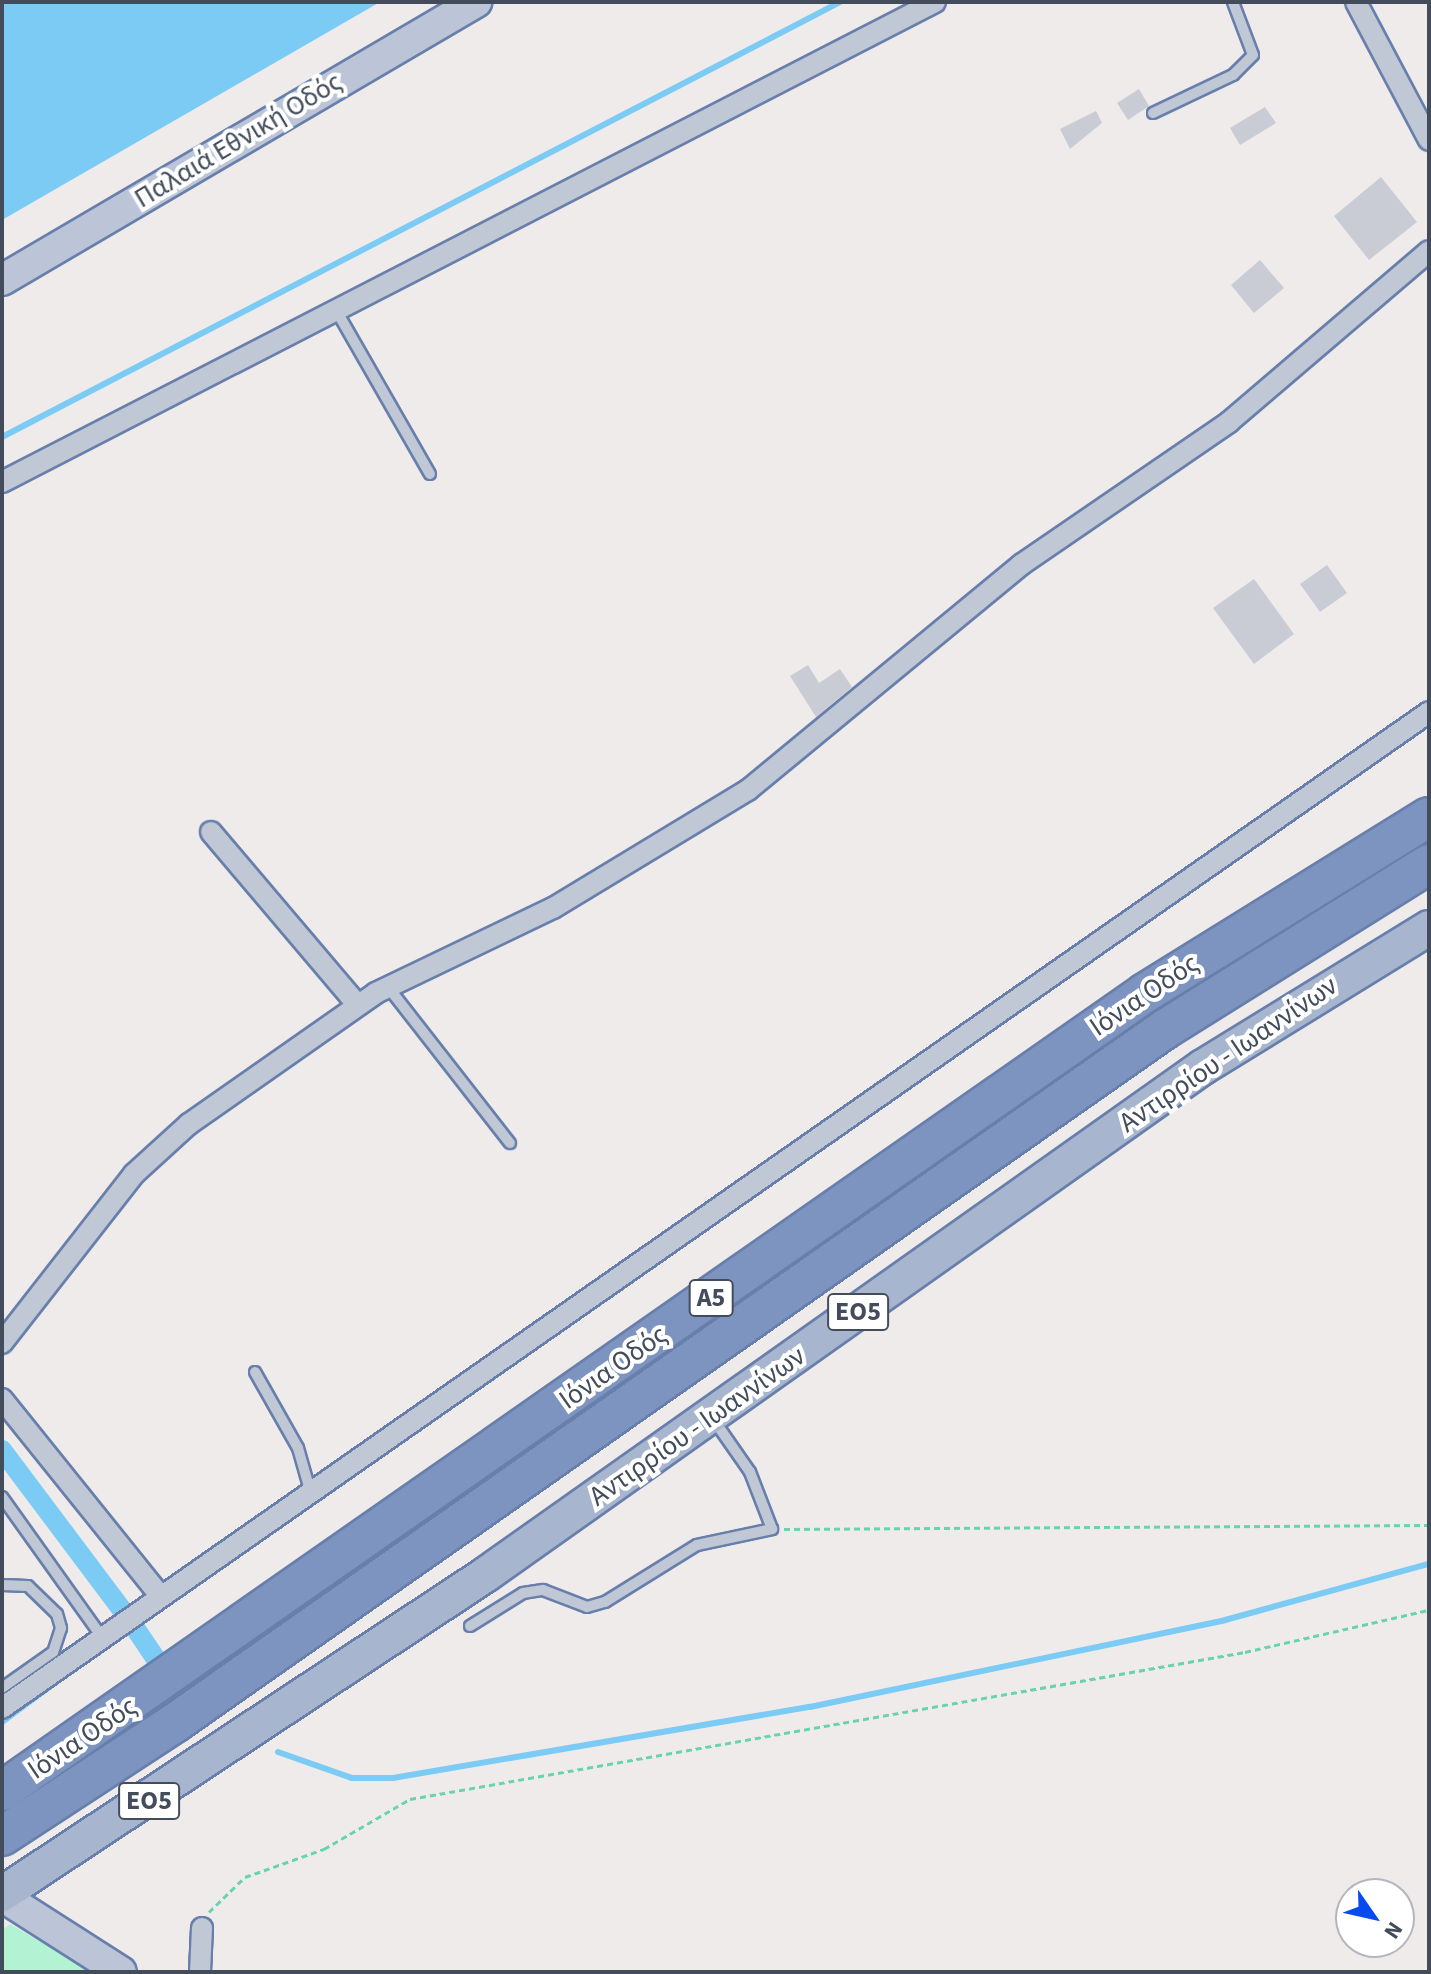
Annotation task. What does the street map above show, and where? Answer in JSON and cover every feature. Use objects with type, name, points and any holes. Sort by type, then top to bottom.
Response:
[{"type":"highway","name":"Ιόνια Οδός","points":[[2,1791],[1145,993],[1429,817]]},
{"type":"highway","name":"Ιόνια Οδός","points":[[2,1836],[202,1704],[1165,1029],[1429,864]]},
{"type":"main road","name":"Παλαιά Εθνική Οδός","points":[[2,280],[476,2]]},
{"type":"main road","name":"Αντιρρίου - Ιωαννίνων","points":[[2,1895],[182,1780],[712,1417],[1203,1067],[1429,928]]},
{"type":"main road","points":[[2,1895],[75,1939],[121,1972]]},
{"type":"street","points":[[2,482],[935,2]]},
{"type":"street","points":[[1356,2],[1429,140]]},
{"type":"street","points":[[2,1343],[165,1144],[357,1004],[553,908],[748,790],[1022,564],[1221,429],[1429,251]]},
{"type":"street","points":[[2,1708],[159,1594],[1429,712]]},
{"type":"street","points":[[211,832],[357,1004]]},
{"type":"street","points":[[2,1399],[159,1594]]},
{"type":"street","points":[[200,1972],[202,1928]]},
{"type":"lane","points":[[1153,113],[1233,75],[1253,55],[1233,2]]},
{"type":"lane","points":[[336,310],[430,474]]},
{"type":"lane","points":[[388,987],[510,1143]]},
{"type":"lane","points":[[255,1372],[298,1448],[310,1490]]},
{"type":"lane","points":[[470,1626],[523,1593],[543,1590],[587,1607],[605,1602],[697,1545],[772,1529],[750,1472],[712,1417]]},
{"type":"lane","points":[[2,1497],[101,1636]]},
{"type":"lane","points":[[2,1585],[28,1586],[57,1614],[61,1628],[53,1652],[2,1688]]},
{"type":"path","points":[[772,1529],[1429,1525]]},
{"type":"path","points":[[202,1928],[224,1891],[245,1877],[324,1849],[410,1799],[1216,1658],[1429,1610]]},
{"type":"green space","points":[[10,1924],[93,1972],[2,1972],[2,1930]]},
{"type":"water","points":[[2,2],[380,2],[2,220]]},
{"type":"building","points":[[1139,89],[1149,106],[1128,120],[1117,103]]},
{"type":"building","points":[[1265,107],[1276,123],[1240,145],[1230,128]]},
{"type":"building","points":[[1096,111],[1102,123],[1070,149],[1060,129]]},
{"type":"building","points":[[1381,177],[1417,222],[1369,260],[1334,216]]},
{"type":"building","points":[[1260,260],[1284,288],[1254,313],[1231,285]]},
{"type":"building","points":[[1327,565],[1347,593],[1320,612],[1300,584]]},
{"type":"building","points":[[1254,579],[1294,634],[1254,664],[1213,608]]},
{"type":"building","points":[[808,665],[819,683],[840,669],[852,687],[816,717],[790,676]]},
{"type":"waterway","points":[[2,437],[840,2]]},
{"type":"waterway","points":[[2,1450],[122,1610]]},
{"type":"waterway","points":[[278,1752],[352,1778],[393,1778],[810,1707],[1225,1620],[1429,1564]]},
{"type":"waterway","points":[[131,1622],[160,1665]]},
{"type":"waterway","points":[[2,1722],[59,1680]]}]
